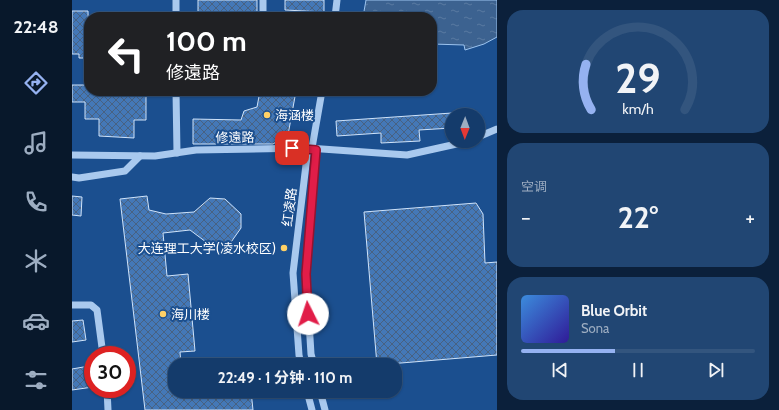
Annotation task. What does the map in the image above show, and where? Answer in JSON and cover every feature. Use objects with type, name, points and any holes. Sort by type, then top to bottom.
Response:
[{"type":"street","points":[[176,0],[176,12]]},
{"type":"street","points":[[263,12],[264,0]]},
{"type":"street","points":[[335,12],[338,0]]},
{"type":"street","points":[[176,96],[177,153]]},
{"type":"street","name":"红凌路","points":[[299,358],[293,273],[321,96]]},
{"type":"street","points":[[485,134],[497,129]]},
{"type":"street","name":"修遠路","points":[[72,155],[155,156],[196,150],[312,149],[407,155],[445,147]]},
{"type":"street","name":"红凌路","points":[[312,149],[306,274],[312,358]]},
{"type":"street","points":[[72,177],[79,178],[125,171],[140,156]]},
{"type":"street","points":[[72,305],[91,305],[97,310],[102,346]]},
{"type":"street","points":[[107,398],[108,410]]},
{"type":"street","points":[[309,398],[312,410]]},
{"type":"street","points":[[322,398],[325,410]]},
{"type":"water","points":[[366,0],[497,0],[497,37],[484,44],[465,50],[464,45],[437,44],[437,12],[364,12]]},
{"type":"building","points":[[198,0],[257,0],[257,12],[198,12]]},
{"type":"building","points":[[285,0],[324,0],[324,12],[285,10]]},
{"type":"building","points":[[72,11],[88,11],[84,12],[84,58],[79,58],[79,54],[72,54]]},
{"type":"building","points":[[72,85],[84,85],[84,96],[146,96],[146,120],[134,120],[134,138],[99,136],[99,119],[85,119],[85,102],[72,102]]},
{"type":"building","name":"海涵楼","points":[[259,96],[295,96],[288,135],[273,144],[193,144],[193,119],[241,120],[244,111],[257,107]]},
{"type":"building","points":[[445,113],[445,128],[419,130],[420,141],[381,143],[381,133],[337,136],[336,121]]},
{"type":"building","points":[[72,196],[82,197],[81,216],[72,215]]},
{"type":"building","name":"海川楼","points":[[147,196],[149,210],[166,214],[194,212],[210,198],[225,199],[241,214],[241,228],[229,245],[210,245],[190,230],[163,233],[167,276],[188,274],[195,351],[180,352],[180,358],[168,358],[168,398],[252,398],[253,410],[145,410],[120,199]]},
{"type":"building","points":[[476,203],[483,214],[485,263],[497,262],[497,355],[402,363],[402,358],[376,358],[364,212]]},
{"type":"building","points":[[83,320],[86,340],[72,342],[72,321]]},
{"type":"building","points":[[84,367],[84,388],[72,390],[72,369]]},
{"type":"place","name":"海涵楼","points":[[267,115]]},
{"type":"place","name":"大连理工大学(凌水校区)","points":[[284,248]]},
{"type":"place","name":"海川楼","points":[[163,314]]},
{"type":"route","points":[[292,148],[308,148],[316,150],[306,274],[308,314]]}]
